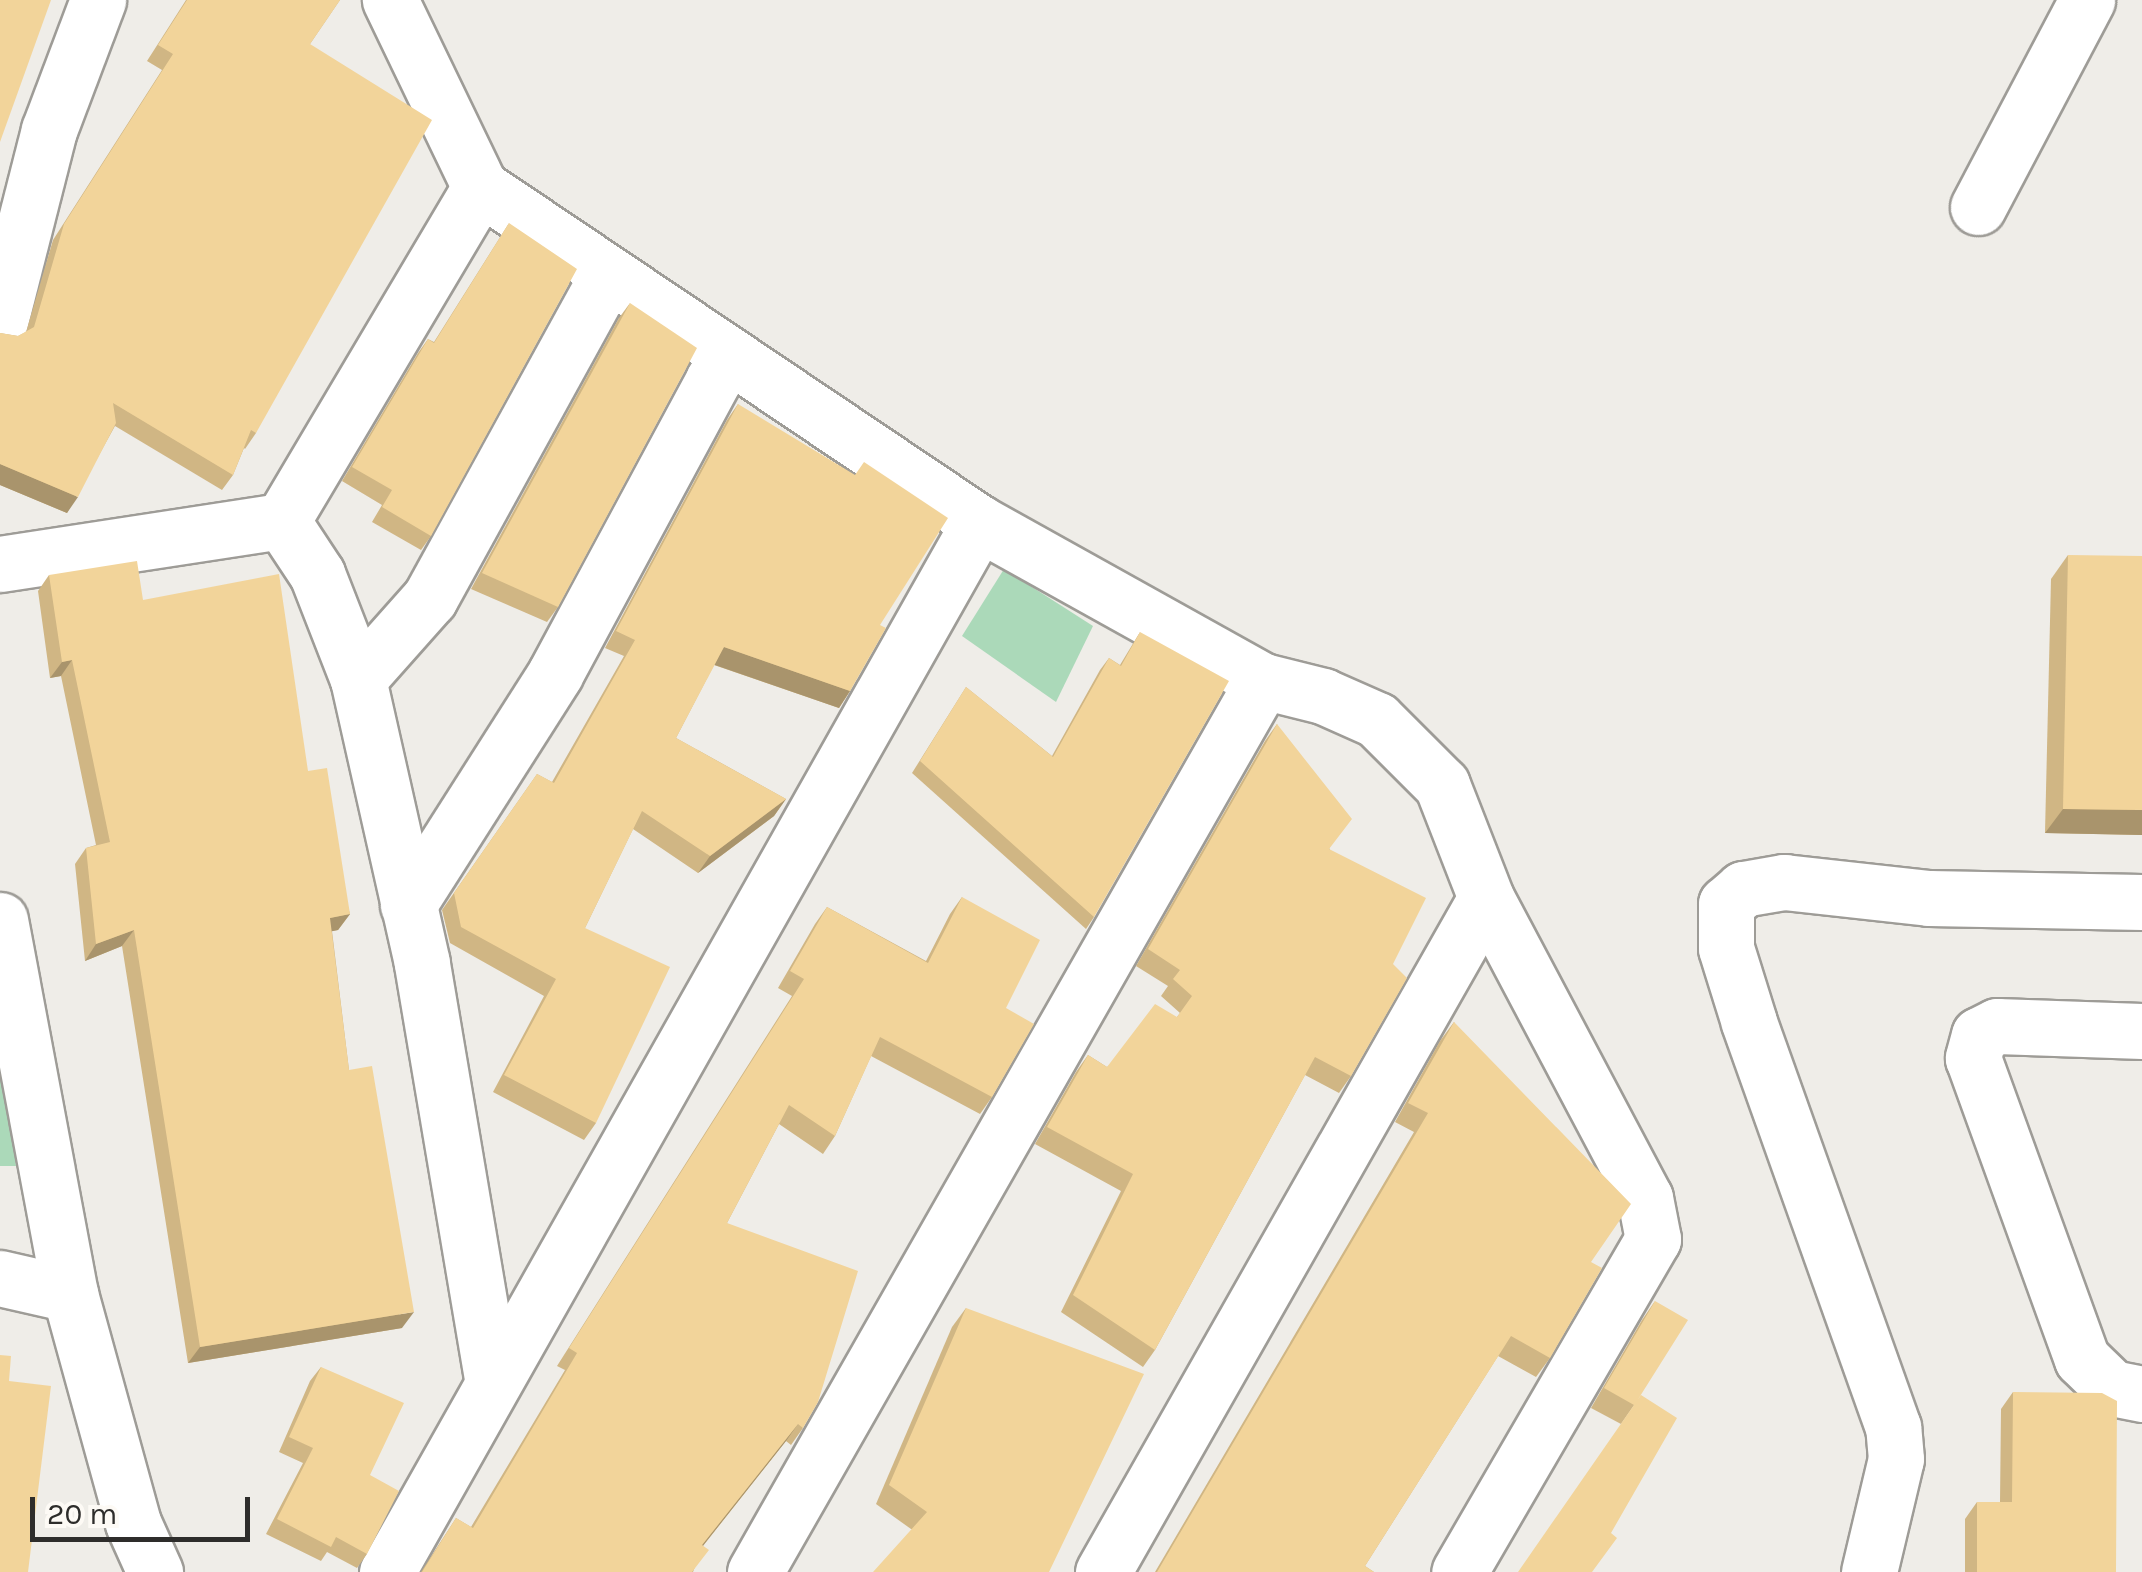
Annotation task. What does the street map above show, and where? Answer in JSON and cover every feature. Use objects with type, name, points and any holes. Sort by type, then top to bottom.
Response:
[{"type":"street","points":[[0,322],[49,130],[98,0]]},
{"type":"street","points":[[390,0],[480,188],[980,523],[1263,682],[1323,696],[1377,720],[1413,750],[1442,785],[1486,898],[1645,1198],[1653,1239],[1459,1572]]},
{"type":"street","points":[[1978,207],[2087,0]]},
{"type":"street","points":[[282,522],[480,188]]},
{"type":"street","points":[[358,679],[430,598],[608,276]]},
{"type":"street","points":[[408,905],[555,674],[712,380],[731,357]]},
{"type":"street","points":[[0,564],[282,522]]},
{"type":"street","points":[[282,522],[317,574],[358,679],[408,905],[492,1378]]},
{"type":"street","points":[[387,1572],[492,1378],[980,523]]},
{"type":"street","points":[[755,1572],[1263,682]]},
{"type":"street","points":[[1869,1572],[1896,1459],[1892,1426],[1748,1022],[1726,948],[1726,904],[1743,889],[1784,882],[1929,898],[2142,902]]},
{"type":"street","points":[[1102,1572],[1486,898]]},
{"type":"street","points":[[0,920],[70,1294],[133,1524],[155,1572]]},
{"type":"street","points":[[2142,1031],[1997,1026],[1978,1034],[1972,1058],[2082,1359],[2112,1388],[2142,1394]]},
{"type":"street","points":[[0,1278],[70,1294]]},
{"type":"green space","points":[[1004,569],[1093,626],[1056,702],[962,636]]},
{"type":"green space","points":[[0,983],[16,1166],[0,1166]]},
{"type":"building","points":[[0,0],[51,0],[0,142]]},
{"type":"building","points":[[187,0],[340,0],[310,44],[432,120],[256,433],[251,430],[233,475],[113,403],[116,423],[78,497],[0,464],[0,333],[18,336],[34,327],[64,224],[173,54],[158,45]]},
{"type":"building","points":[[509,223],[577,269],[431,536],[382,507],[392,490],[352,467],[428,339],[434,343]]},
{"type":"building","points":[[630,303],[697,348],[558,607],[482,573]]},
{"type":"building","points":[[738,404],[855,475],[864,462],[948,518],[880,625],[886,628],[850,691],[724,647],[676,738],[786,799],[710,856],[642,811],[585,928],[670,967],[596,1123],[504,1075],[556,979],[461,927],[454,893],[537,774],[554,783],[635,640],[616,631]]},
{"type":"building","points":[[2068,555],[2142,556],[2142,810],[2063,809]]},
{"type":"building","points":[[137,561],[143,600],[279,574],[308,771],[327,768],[350,914],[330,918],[349,1070],[372,1066],[414,1312],[200,1347],[134,930],[96,944],[86,848],[110,842],[72,660],[62,662],[49,575]]},
{"type":"building","points":[[1140,632],[1229,681],[1094,917],[920,761],[966,687],[1053,757],[1109,658],[1121,666]]},
{"type":"building","points":[[1277,724],[1352,819],[1329,849],[1426,898],[1393,964],[1407,978],[1351,1076],[1315,1057],[1155,1350],[1073,1295],[1133,1174],[1047,1127],[1088,1055],[1107,1067],[1155,1004],[1177,1017],[1192,996],[1173,979],[1180,970],[1148,949]]},
{"type":"building","points":[[962,897],[1040,940],[1006,1008],[1034,1024],[992,1097],[880,1037],[835,1136],[789,1105],[727,1223],[858,1271],[818,1402],[803,1428],[798,1424],[702,1545],[709,1550],[692,1572],[422,1572],[456,1518],[473,1528],[577,1353],[569,1348],[804,979],[790,971],[827,907],[928,963]]},
{"type":"building","points":[[1454,1022],[1631,1204],[1591,1262],[1602,1268],[1550,1358],[1511,1336],[1365,1566],[1374,1572],[1157,1572],[1428,1113],[1408,1103]]},
{"type":"building","points":[[1655,1301],[1688,1320],[1637,1401],[1641,1395],[1677,1418],[1611,1533],[1617,1538],[1592,1572],[1518,1572],[1634,1405],[1604,1388]]},
{"type":"building","points":[[966,1308],[1144,1374],[1049,1572],[873,1572],[927,1512],[889,1485]]},
{"type":"building","points":[[0,1355],[11,1356],[9,1381],[51,1386],[28,1572],[0,1572]]},
{"type":"building","points":[[321,1367],[404,1403],[370,1475],[399,1491],[367,1554],[336,1537],[331,1547],[277,1519],[313,1448],[289,1437]]},
{"type":"building","points":[[2013,1392],[2102,1393],[2117,1401],[2116,1572],[1977,1572],[1977,1502],[2012,1502]]}]
